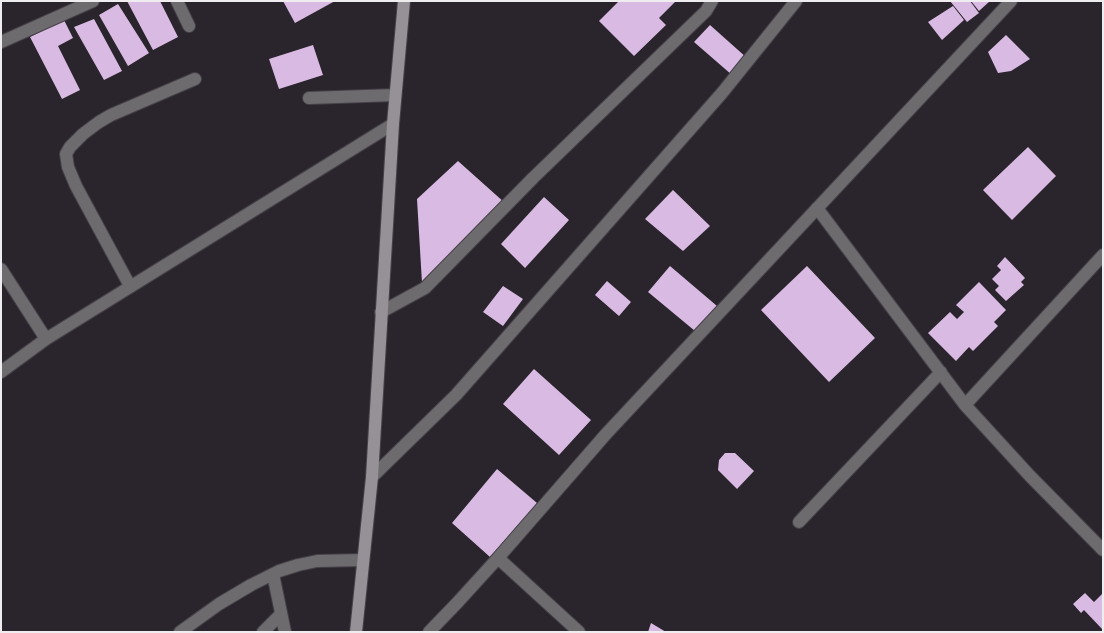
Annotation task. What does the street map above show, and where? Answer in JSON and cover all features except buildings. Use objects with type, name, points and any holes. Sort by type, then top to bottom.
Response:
[{"type":"main road","points":[[356,632],[372,477],[392,124],[404,1]]},
{"type":"street","points":[[1,42],[93,1]]},
{"type":"street","points":[[177,1],[189,26]]},
{"type":"street","points":[[382,312],[424,288],[534,178],[706,12],[712,1]]},
{"type":"street","points":[[372,477],[456,395],[722,93],[796,1]]},
{"type":"street","points":[[429,632],[498,558],[606,434],[1010,1]]},
{"type":"street","points":[[130,286],[76,186],[68,167],[66,154],[83,134],[111,115],[195,79]]},
{"type":"street","points":[[309,98],[395,95]]},
{"type":"street","points":[[1,372],[46,339],[392,124]]},
{"type":"street","points":[[818,208],[965,405],[1030,476],[1103,550]]},
{"type":"street","points":[[965,405],[1103,255]]},
{"type":"street","points":[[1,269],[46,339]]},
{"type":"street","points":[[799,522],[941,372]]},
{"type":"street","points":[[498,558],[579,632]]},
{"type":"street","points":[[180,632],[219,604],[273,574],[298,565],[318,561],[363,560]]},
{"type":"street","points":[[273,574],[285,632]]},
{"type":"street","points":[[263,632],[281,614]]}]
